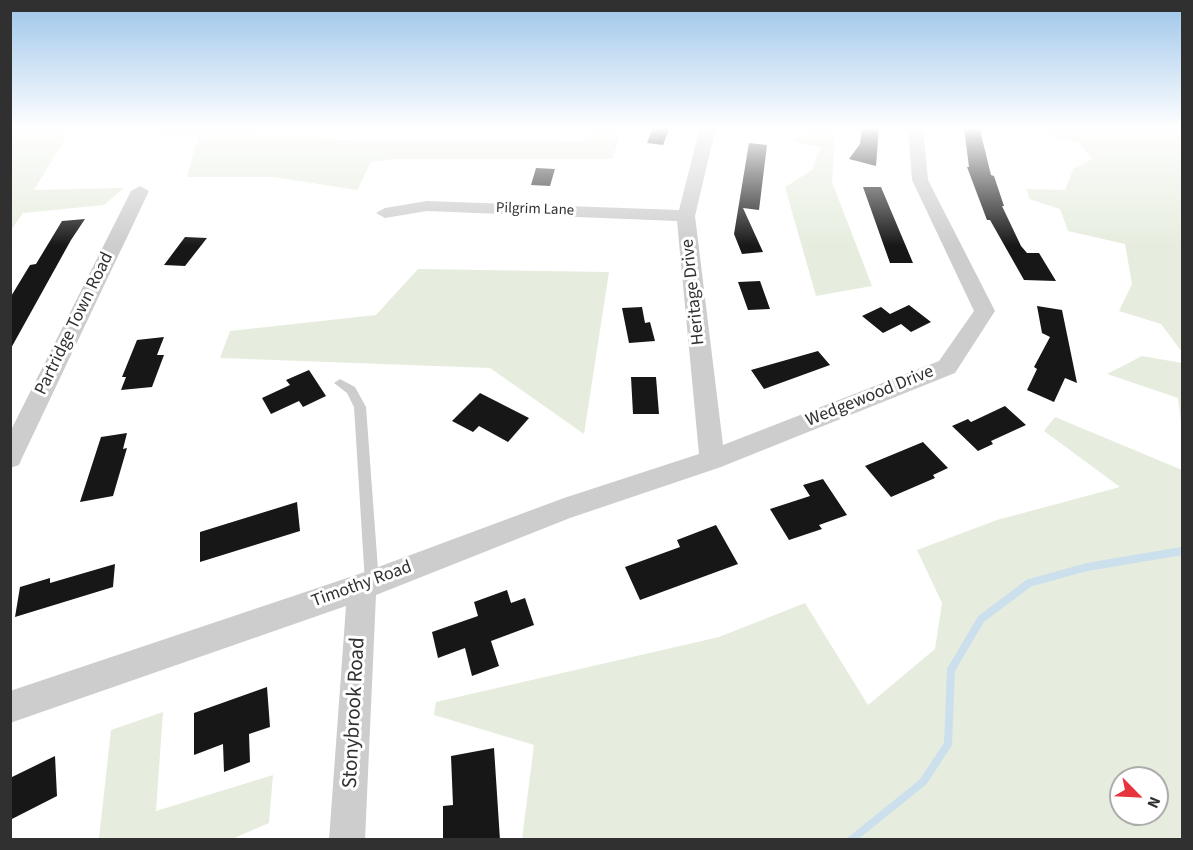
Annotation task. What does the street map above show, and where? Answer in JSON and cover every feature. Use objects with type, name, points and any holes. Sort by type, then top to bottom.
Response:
[{"type":"street","name":"Heritage Drive","points":[[698,167],[686,216],[712,460]]},
{"type":"street","name":"Wedgewood Drive","points":[[712,460],[946,367],[985,311],[920,180],[919,167]]},
{"type":"street","name":"Partridge Town Road","points":[[10,458],[140,191]]},
{"type":"street","name":"Pilgrim Lane","points":[[385,213],[427,206],[686,216]]},
{"type":"street","name":"Timothy Road","points":[[10,707],[367,585],[564,509],[712,460]]},
{"type":"street","name":"Stonybrook Road","points":[[347,840],[367,585]]},
{"type":"lane","points":[[340,383],[351,390],[360,407],[367,585]]},
{"type":"green space","points":[[11,167],[48,167],[34,190],[124,188],[104,205],[23,213],[11,230]]},
{"type":"green space","points":[[190,167],[369,167],[357,190],[274,177],[187,177]]},
{"type":"green space","points":[[813,167],[833,167],[832,182],[872,286],[816,296],[785,187],[812,170]]},
{"type":"green space","points":[[1077,167],[1182,167],[1182,352],[1161,324],[1119,311],[1132,284],[1125,244],[1068,231],[1060,209],[1029,199],[1027,189],[1065,190],[1073,169]]},
{"type":"green space","points":[[418,269],[609,272],[584,434],[490,368],[220,358],[230,331],[376,315]]},
{"type":"green space","points":[[1142,356],[1182,363],[1182,432],[1178,398],[1107,374]]},
{"type":"green space","points":[[1055,417],[1182,470],[1182,839],[522,839],[534,745],[434,715],[436,702],[719,637],[805,603],[868,705],[935,649],[942,603],[917,550],[997,520],[1120,487],[1044,431]]},
{"type":"green space","points":[[163,712],[156,811],[273,775],[269,823],[232,839],[96,839],[99,838],[111,730]]},
{"type":"building","points":[[745,167],[764,167],[759,210],[743,208],[763,252],[742,254],[734,234]]},
{"type":"building","points":[[967,167],[989,167],[1004,206],[1002,206],[1021,246],[1027,253],[1039,253],[1056,281],[1024,280],[990,220],[987,220]]},
{"type":"building","points":[[536,168],[555,169],[550,186],[531,185]]},
{"type":"building","points":[[863,187],[881,187],[913,263],[890,263]]},
{"type":"building","points":[[85,219],[10,350],[10,298],[30,265],[36,264],[62,221]]},
{"type":"building","points":[[185,237],[207,238],[185,266],[164,265]]},
{"type":"building","points":[[760,281],[770,309],[748,310],[738,282]]},
{"type":"building","points":[[909,305],[931,322],[911,332],[901,324],[883,333],[862,316],[881,307],[890,314]]},
{"type":"building","points":[[1037,306],[1062,310],[1077,383],[1065,378],[1054,402],[1027,390],[1037,369],[1034,367],[1050,337],[1042,333]]},
{"type":"building","points":[[642,307],[645,323],[650,322],[655,341],[629,343],[622,308]]},
{"type":"building","points":[[164,337],[157,355],[164,355],[152,387],[121,390],[126,377],[122,377],[137,340]]},
{"type":"building","points":[[818,351],[830,365],[764,389],[751,370]]},
{"type":"building","points":[[309,370],[326,396],[303,407],[299,401],[271,414],[262,398],[290,385],[286,380]]},
{"type":"building","points":[[631,377],[656,377],[659,414],[633,414]]},
{"type":"building","points":[[480,393],[529,418],[508,442],[479,426],[473,432],[452,421]]},
{"type":"building","points":[[1005,406],[1026,425],[991,441],[993,444],[978,451],[952,426],[968,419],[971,422]]},
{"type":"building","points":[[127,433],[123,449],[127,448],[113,496],[80,502],[101,437]]},
{"type":"building","points":[[923,442],[948,468],[933,475],[935,478],[891,497],[865,466]]},
{"type":"building","points":[[823,479],[847,515],[819,525],[822,529],[789,540],[770,509],[810,496],[803,485]]},
{"type":"building","points":[[297,502],[300,531],[200,562],[200,532]]},
{"type":"building","points":[[716,525],[738,564],[640,600],[625,567],[680,547],[677,540]]},
{"type":"building","points":[[115,564],[113,587],[15,617],[20,587],[50,578],[50,583]]},
{"type":"building","points":[[507,590],[511,603],[525,598],[534,625],[491,641],[499,666],[472,676],[465,648],[438,658],[432,632],[478,616],[474,602]]},
{"type":"building","points":[[267,687],[270,727],[249,734],[250,762],[224,772],[223,744],[194,755],[194,713]]},
{"type":"building","points":[[494,748],[500,840],[443,840],[443,806],[453,805],[451,756]]},
{"type":"building","points":[[55,756],[57,796],[10,820],[10,778]]},
{"type":"waterway","points":[[851,840],[923,782],[948,744],[951,670],[981,619],[1029,583],[1087,567],[1182,551]]}]
